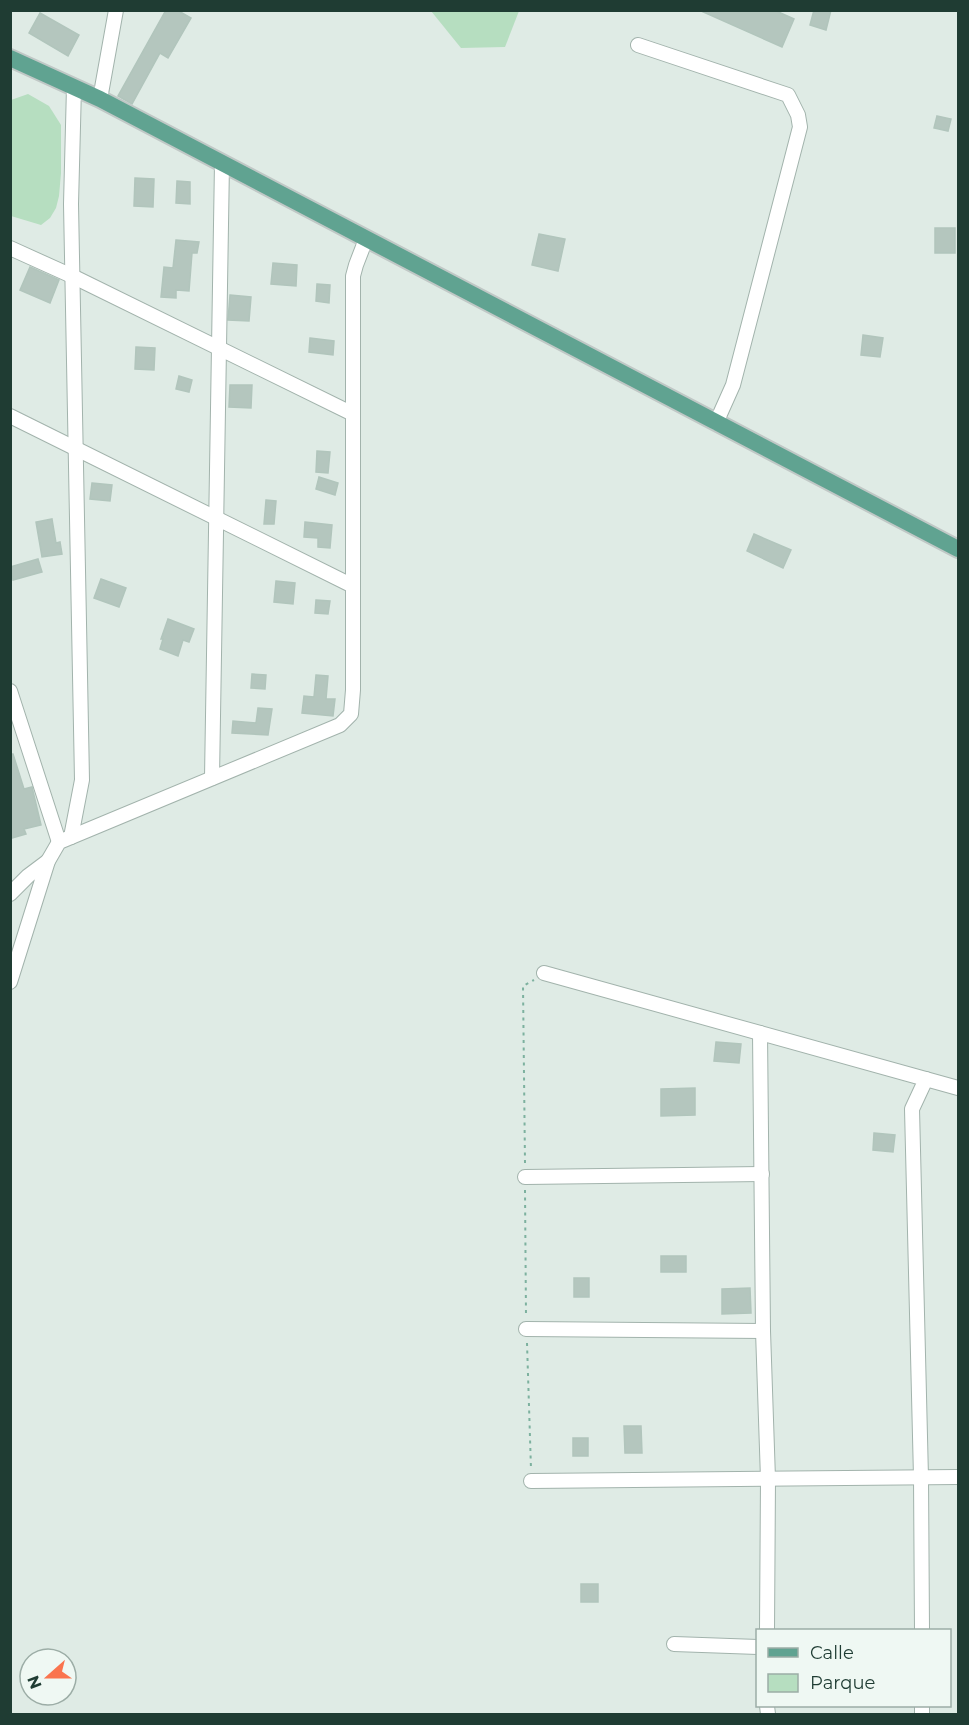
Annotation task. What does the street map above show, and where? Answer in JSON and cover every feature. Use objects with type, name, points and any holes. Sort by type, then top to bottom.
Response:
[{"type":"main road","points":[[10,58],[100,99],[958,549]]},
{"type":"street","points":[[100,99],[116,10]]},
{"type":"street","points":[[638,45],[788,96],[798,115],[800,127],[733,386],[716,423]]},
{"type":"street","points":[[10,894],[48,861],[65,840],[82,780],[71,204],[74,87]]},
{"type":"street","points":[[212,778],[222,163]]},
{"type":"street","points":[[65,840],[340,725],[351,714],[353,690],[353,276],[366,239]]},
{"type":"street","points":[[10,248],[72,276],[353,414]]},
{"type":"street","points":[[10,416],[353,586]]},
{"type":"street","points":[[10,691],[14,717],[65,840]]},
{"type":"street","points":[[10,982],[48,861]]},
{"type":"street","points":[[544,973],[958,1088]]},
{"type":"street","points":[[760,1033],[763,1331],[768,1479],[767,1629]]},
{"type":"street","points":[[922,1629],[921,1477],[912,1109],[926,1079]]},
{"type":"street","points":[[525,1177],[762,1174]]},
{"type":"street","points":[[526,1329],[763,1331]]},
{"type":"street","points":[[531,1481],[958,1477]]},
{"type":"street","points":[[674,1644],[756,1647]]},
{"type":"path","points":[[531,1481],[526,1329],[523,987],[544,973]]},
{"type":"green space","points":[[431,11],[519,11],[505,47],[461,48]]},
{"type":"green space","points":[[28,94],[49,106],[61,125],[59,196],[50,218],[41,225],[11,216],[11,100]]},
{"type":"building","points":[[166,10],[177,10],[191,18],[168,58],[160,53],[132,104],[118,96]]},
{"type":"building","points":[[699,10],[774,10],[794,19],[782,47]]},
{"type":"building","points":[[814,10],[831,10],[826,30],[810,25]]},
{"type":"building","points":[[40,13],[79,35],[68,56],[29,33]]},
{"type":"building","points":[[937,116],[951,119],[948,131],[934,128]]},
{"type":"building","points":[[135,178],[154,179],[153,207],[134,206]]},
{"type":"building","points":[[177,181],[190,182],[190,204],[176,203]]},
{"type":"building","points":[[935,228],[955,228],[955,253],[935,253]]},
{"type":"building","points":[[539,234],[565,239],[558,271],[532,265]]},
{"type":"building","points":[[176,240],[199,242],[197,253],[192,253],[189,291],[176,290],[176,298],[161,297],[164,267],[173,268]]},
{"type":"building","points":[[273,263],[297,265],[296,286],[271,284]]},
{"type":"building","points":[[30,267],[59,280],[50,303],[20,290]]},
{"type":"building","points":[[317,284],[330,285],[329,303],[316,301]]},
{"type":"building","points":[[230,295],[251,297],[249,321],[228,320]]},
{"type":"building","points":[[863,335],[883,338],[880,357],[861,355]]},
{"type":"building","points":[[310,338],[334,341],[333,355],[309,352]]},
{"type":"building","points":[[136,347],[155,348],[154,370],[135,369]]},
{"type":"building","points":[[179,376],[192,380],[189,392],[176,389]]},
{"type":"building","points":[[230,385],[252,385],[251,408],[229,407]]},
{"type":"building","points":[[317,451],[330,452],[328,473],[316,472]]},
{"type":"building","points":[[319,477],[338,483],[335,495],[316,489]]},
{"type":"building","points":[[92,483],[112,485],[110,501],[90,499]]},
{"type":"building","points":[[266,500],[276,501],[274,524],[264,524]]},
{"type":"building","points":[[52,519],[56,543],[60,542],[62,554],[42,557],[36,522]]},
{"type":"building","points":[[305,522],[332,525],[330,548],[318,547],[318,538],[304,537]]},
{"type":"building","points":[[754,534],[791,550],[783,568],[747,551]]},
{"type":"building","points":[[38,559],[42,572],[13,580],[10,567]]},
{"type":"building","points":[[101,579],[126,588],[119,607],[94,598]]},
{"type":"building","points":[[276,581],[295,583],[293,604],[274,602]]},
{"type":"building","points":[[316,600],[330,601],[328,614],[315,613]]},
{"type":"building","points":[[168,619],[194,629],[189,642],[183,640],[178,656],[160,649]]},
{"type":"building","points":[[252,674],[266,675],[265,689],[251,688]]},
{"type":"building","points":[[316,675],[328,676],[326,699],[335,699],[333,716],[302,713],[304,696],[314,697]]},
{"type":"building","points":[[258,708],[272,709],[268,735],[232,733],[233,721],[256,723]]},
{"type":"building","points":[[10,754],[13,754],[24,789],[32,787],[41,825],[24,829],[26,834],[12,838],[10,830]]},
{"type":"building","points":[[716,1042],[741,1044],[739,1063],[714,1061]]},
{"type":"building","points":[[695,1088],[695,1115],[661,1116],[661,1089]]},
{"type":"building","points":[[874,1133],[895,1135],[893,1152],[873,1150]]},
{"type":"building","points":[[661,1256],[686,1256],[686,1272],[661,1272]]},
{"type":"building","points":[[574,1278],[589,1278],[589,1297],[574,1297]]},
{"type":"building","points":[[750,1288],[751,1313],[722,1314],[722,1289]]},
{"type":"building","points":[[624,1426],[641,1426],[642,1453],[625,1453]]},
{"type":"building","points":[[573,1438],[588,1438],[588,1456],[573,1456]]},
{"type":"building","points":[[581,1584],[598,1584],[598,1602],[581,1602]]}]
